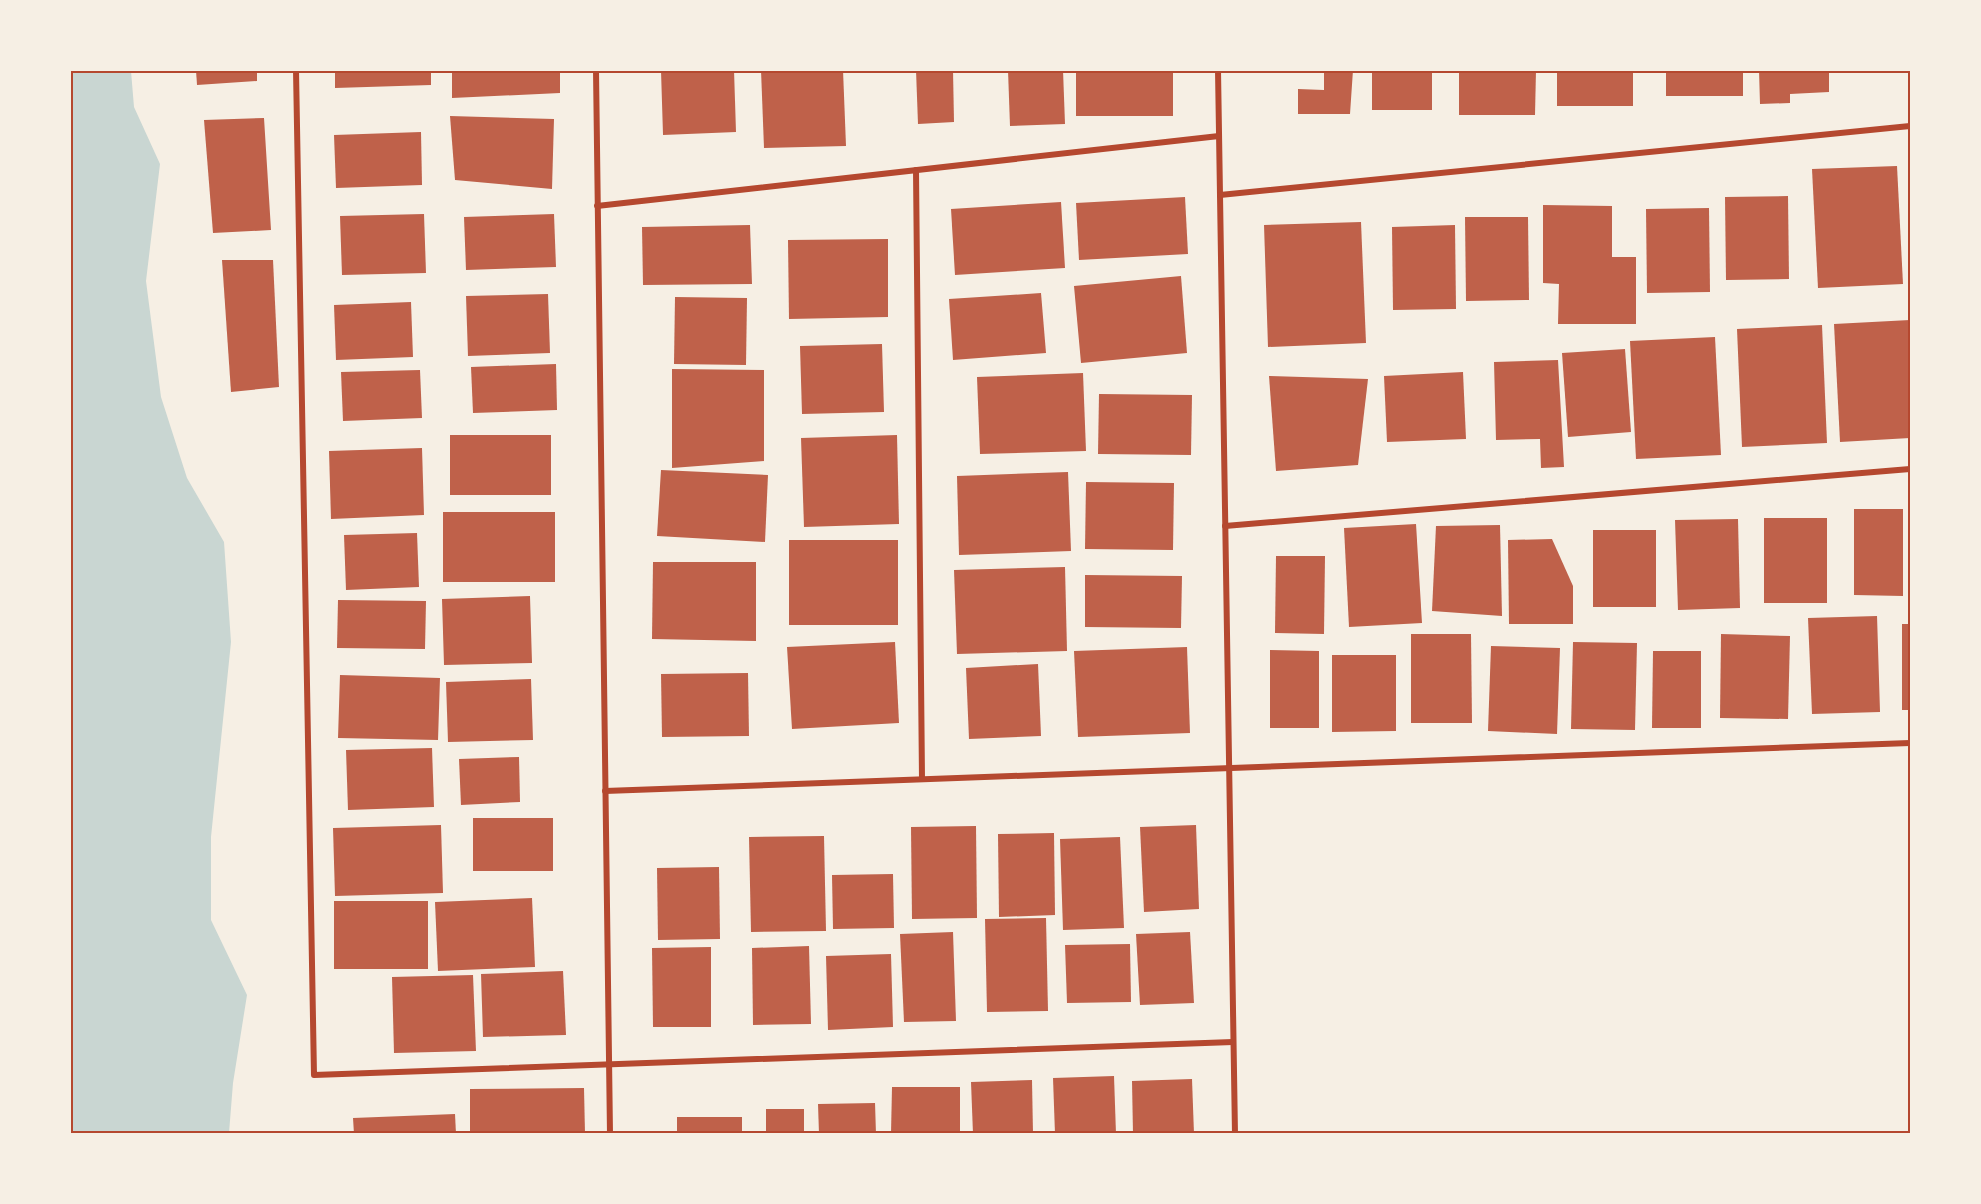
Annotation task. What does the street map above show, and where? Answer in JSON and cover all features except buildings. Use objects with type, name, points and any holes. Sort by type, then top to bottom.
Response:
[{"type":"street","points":[[296,70],[314,1075],[1233,1042]]},
{"type":"street","points":[[596,70],[610,1134]]},
{"type":"street","points":[[1218,70],[1234,1134]]},
{"type":"street","points":[[1220,195],[1911,126]]},
{"type":"street","points":[[597,206],[1219,136]]},
{"type":"street","points":[[916,170],[922,779]]},
{"type":"street","points":[[1225,526],[1911,468]]},
{"type":"street","points":[[605,791],[1911,743]]},
{"type":"shaded area","points":[[70,71],[131,71],[134,107],[160,164],[146,281],[161,397],[187,478],[224,542],[231,642],[211,837],[211,920],[247,995],[233,1083],[229,1133],[71,1133]]}]
